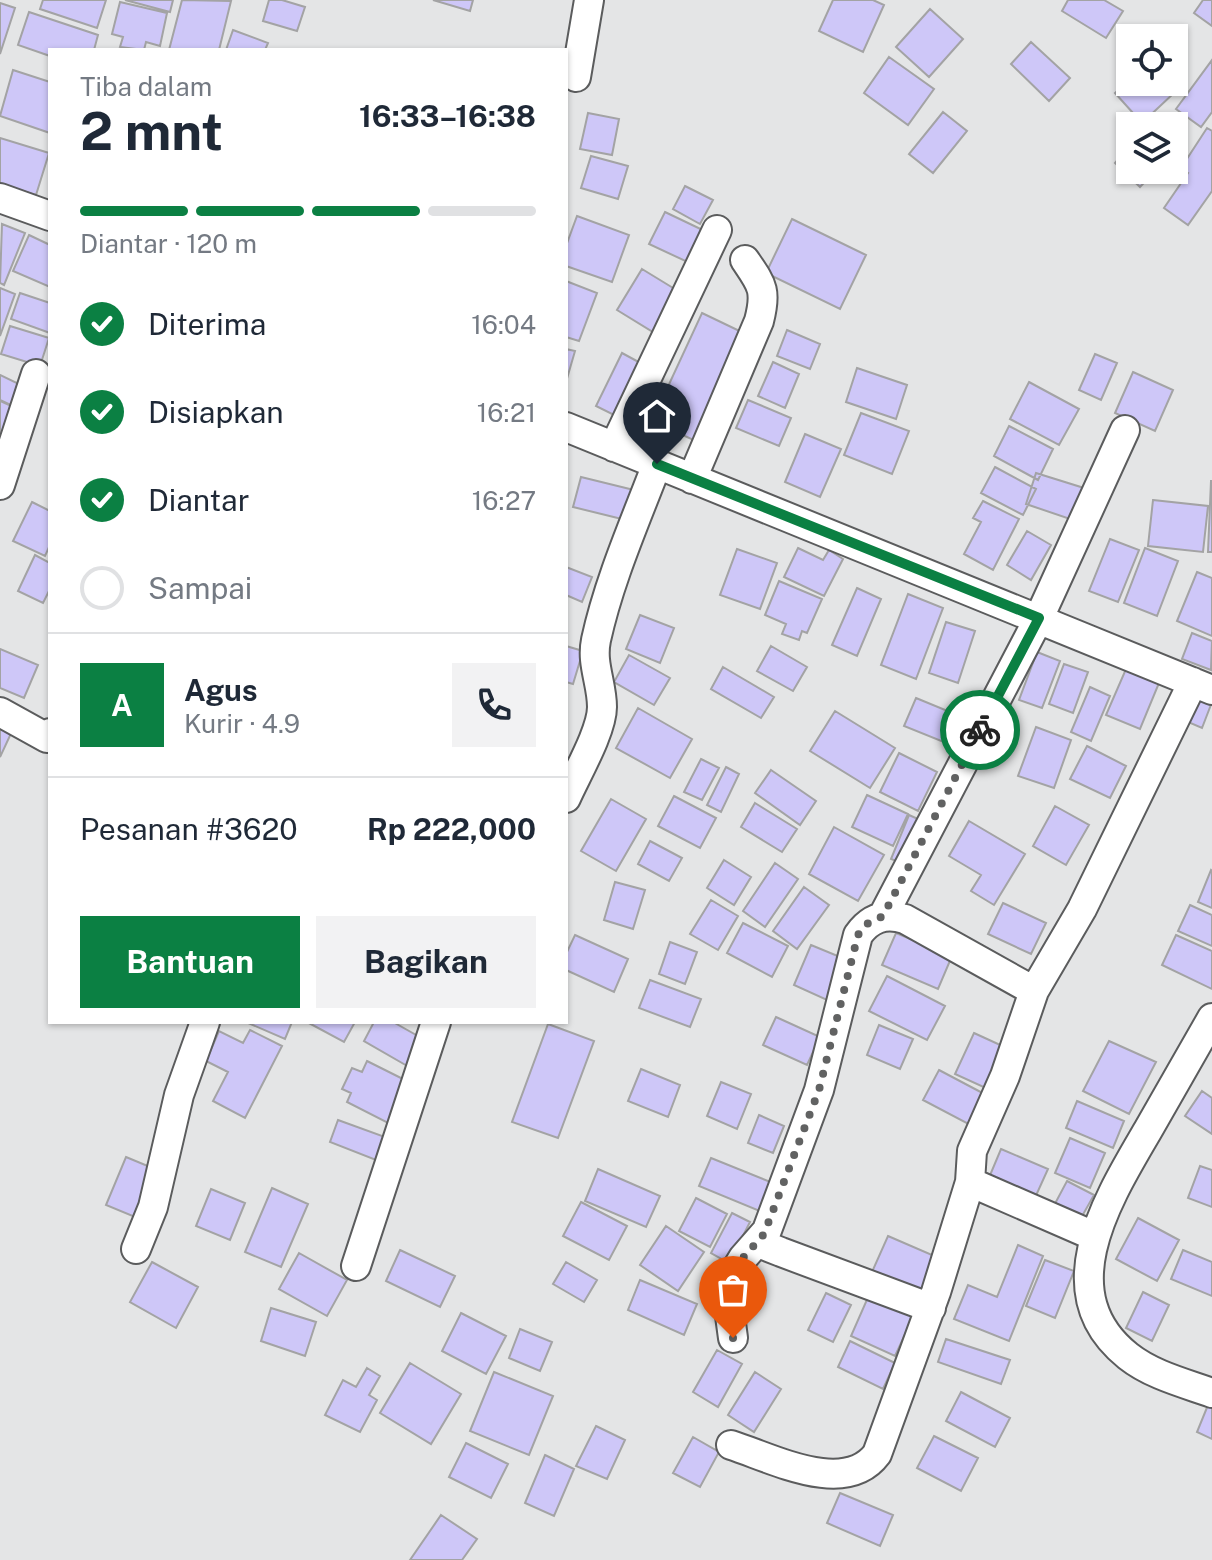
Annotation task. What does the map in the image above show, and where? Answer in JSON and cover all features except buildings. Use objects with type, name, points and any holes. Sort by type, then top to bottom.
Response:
[{"type":"street","points":[[576,77],[589,0]]},
{"type":"street","points":[[0,198],[48,215]]},
{"type":"street","points":[[614,447],[717,230]]},
{"type":"street","points":[[692,479],[759,321],[764,301],[761,284],[745,260]]},
{"type":"street","points":[[0,485],[36,374]]},
{"type":"street","points":[[568,428],[1203,686],[1034,991],[1005,1076],[972,1151],[970,1182],[931,1308],[895,1410],[869,1464],[857,1472],[823,1474],[731,1445]]},
{"type":"street","points":[[883,916],[1039,618],[1125,430]]},
{"type":"street","points":[[568,793],[601,719],[601,696],[594,663],[596,641],[617,570],[657,464]]},
{"type":"street","points":[[0,712],[48,736]]},
{"type":"street","points":[[733,1338],[726,1286],[743,1258],[764,1234],[819,1090],[858,935],[865,925],[883,916],[905,919],[1034,991]]},
{"type":"street","points":[[1212,1018],[1127,1167],[1094,1236],[1089,1276],[1091,1302],[1096,1317],[1127,1355],[1142,1365],[1212,1393]]},
{"type":"street","points":[[136,1249],[153,1207],[179,1095],[204,1024]]},
{"type":"street","points":[[356,1266],[435,1024]]},
{"type":"street","points":[[970,1182],[1094,1236]]},
{"type":"street","points":[[764,1234],[766,1246],[931,1308]]},
{"type":"way so far","points":[[733,1338],[726,1286],[743,1258],[764,1234],[819,1090],[858,935],[865,925],[883,916],[980,730]]},
{"type":"route","points":[[657,464],[1039,618],[980,730]]}]
